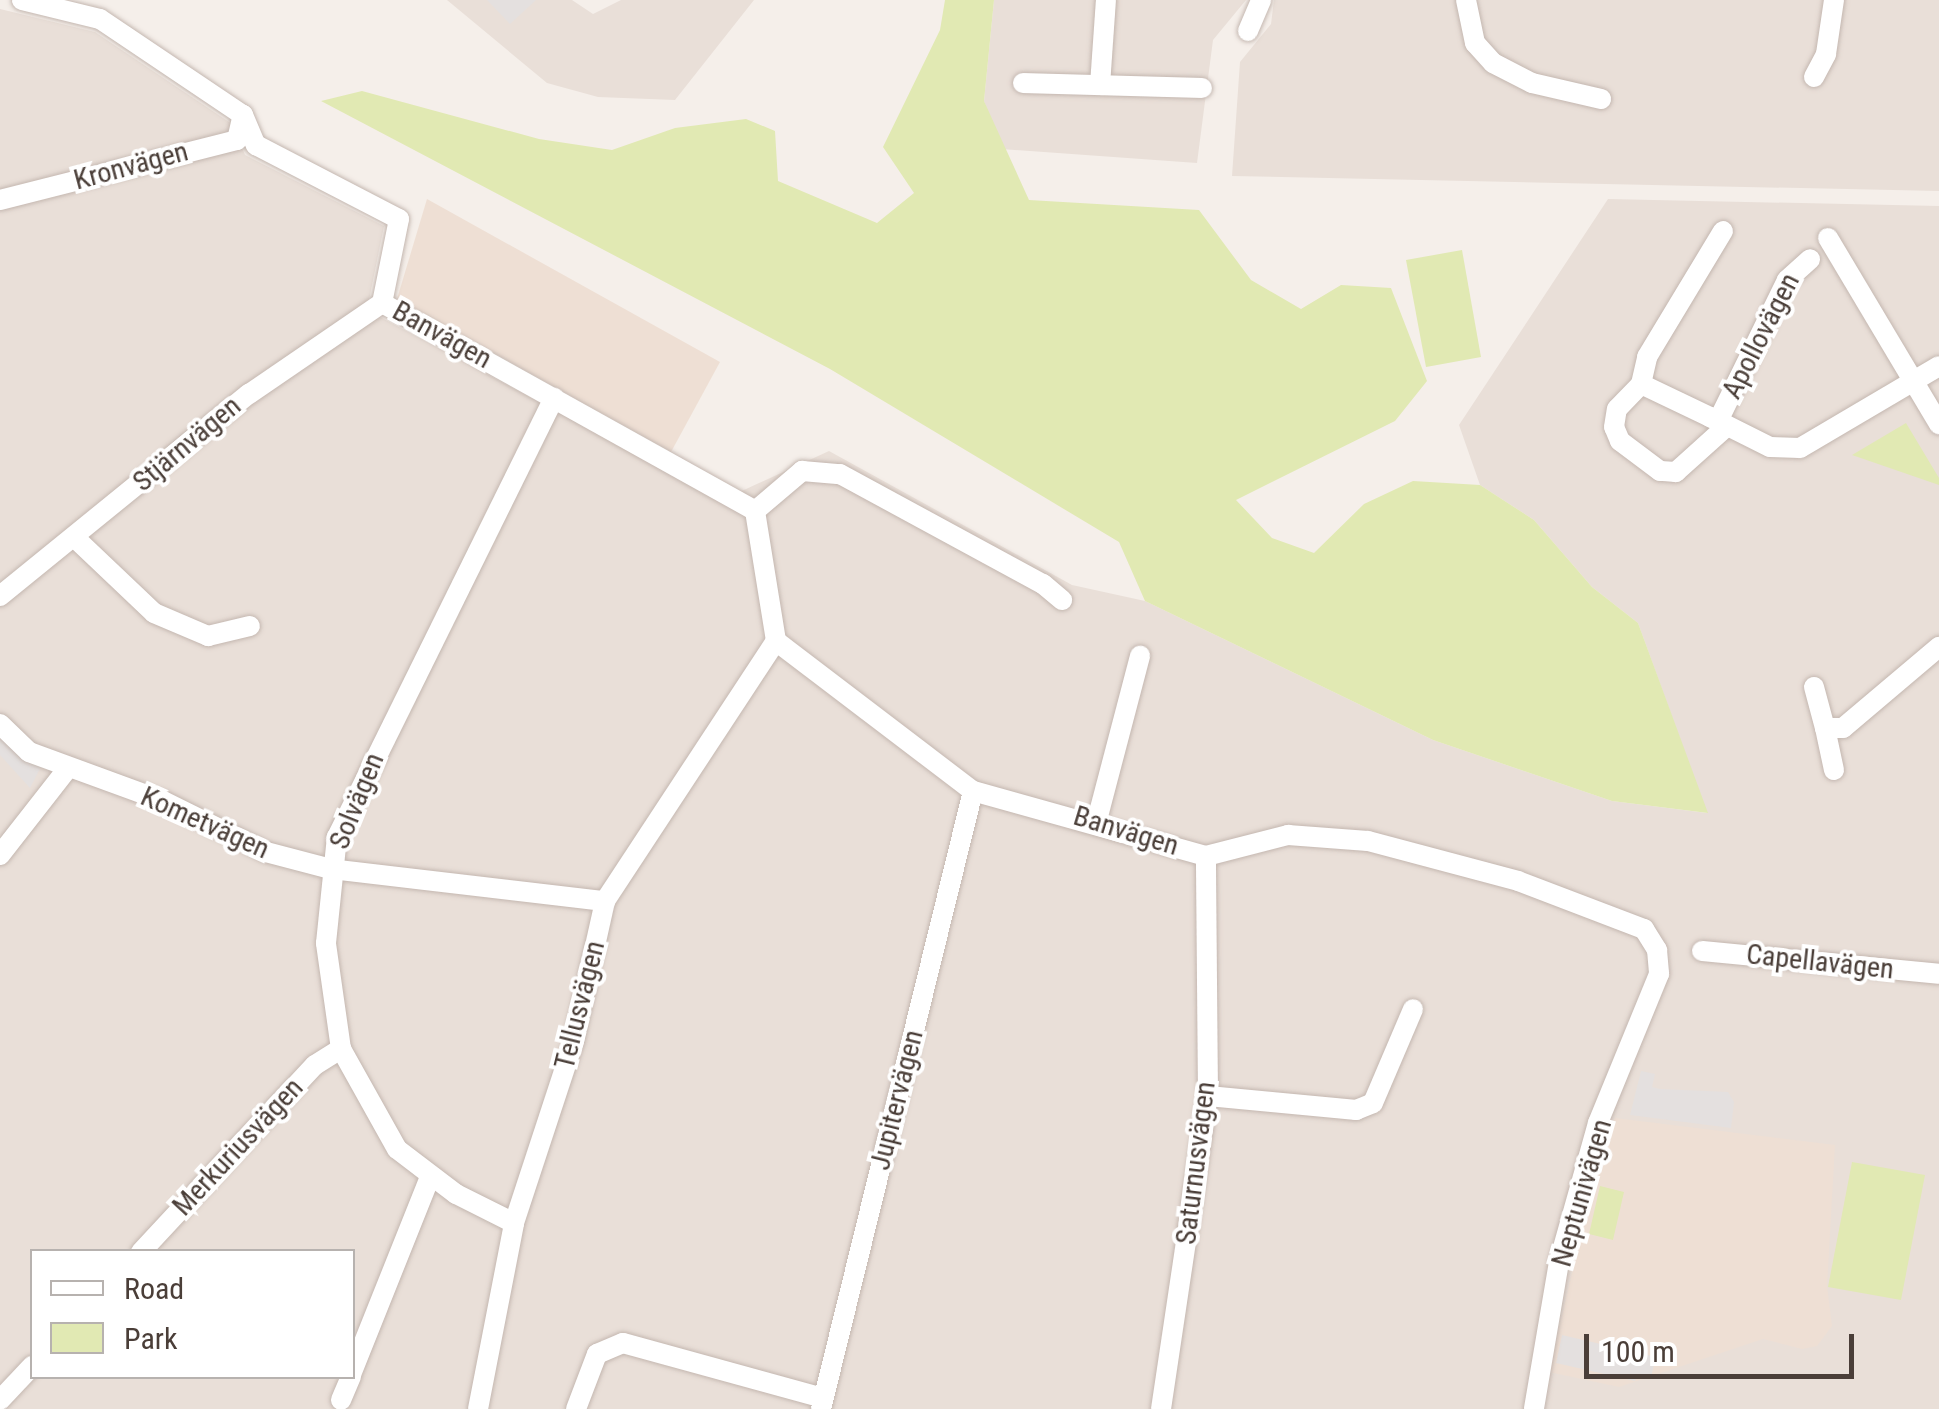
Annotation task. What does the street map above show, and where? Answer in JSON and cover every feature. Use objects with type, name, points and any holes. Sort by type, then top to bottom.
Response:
[{"type":"street","name":"Banvägen","points":[[22,0],[100,19],[243,115],[256,145],[399,219],[382,303],[755,511]]},
{"type":"street","points":[[1100,85],[1106,0]]},
{"type":"street","points":[[1248,31],[1261,0]]},
{"type":"street","points":[[1466,0],[1474,43],[1493,63],[1532,83],[1601,99]]},
{"type":"street","points":[[1814,76],[1826,54],[1834,0]]},
{"type":"street","points":[[1023,82],[1202,88]]},
{"type":"street","name":"Kronvägen","points":[[0,200],[237,140],[243,115]]},
{"type":"street","name":"Apollovägen","points":[[1723,230],[1647,357],[1641,384],[1617,409],[1614,427],[1620,442],[1660,471],[1676,472],[1722,424],[1787,280],[1810,259]]},
{"type":"street","points":[[1828,238],[1939,424]]},
{"type":"street","name":"Stjärnvägen","points":[[0,596],[248,394],[382,303]]},
{"type":"street","name":"Apollovägen","points":[[1641,384],[1770,447],[1800,448],[1939,366]]},
{"type":"street","name":"Solvägen","points":[[514,1223],[430,1177],[397,1149],[341,1049],[326,942],[331,869],[345,819],[554,398]]},
{"type":"street","points":[[776,641],[755,511],[802,472],[840,474],[1043,584],[1062,600]]},
{"type":"street","points":[[74,537],[154,613],[208,636],[250,626]]},
{"type":"street","name":"Banvägen","points":[[776,641],[974,791],[1096,820],[1206,856],[1288,836],[1368,840],[1518,880],[1644,929]]},
{"type":"street","name":"Tellusvägen","points":[[478,1409],[514,1223],[574,1040],[605,901],[776,641]]},
{"type":"street","points":[[1825,728],[1844,728],[1939,647]]},
{"type":"street","points":[[1096,820],[1140,656]]},
{"type":"street","points":[[1814,688],[1834,770]]},
{"type":"street","name":"Kometvägen","points":[[0,724],[29,752],[162,801],[266,852],[331,869],[605,901]]},
{"type":"street","points":[[0,854],[68,768]]},
{"type":"street","name":"Jupitervägen","points":[[822,1404],[974,791]]},
{"type":"street","name":"Saturnusvägen","points":[[1161,1409],[1208,1096],[1206,856]]},
{"type":"street","name":"Neptunivägen","points":[[1534,1409],[1559,1262],[1598,1123],[1660,974],[1656,950],[1644,929]]},
{"type":"street","name":"Capellavägen","points":[[1702,951],[1939,974]]},
{"type":"street","points":[[1208,1096],[1356,1110],[1373,1103],[1412,1009]]},
{"type":"street","name":"Merkuriusvägen","points":[[144,1249],[315,1065],[341,1049]]},
{"type":"street","points":[[355,1366],[430,1177]]},
{"type":"street","points":[[576,1409],[598,1354],[623,1343],[822,1404]]},
{"type":"street","points":[[0,1400],[30,1368]]},
{"type":"street","points":[[342,1400],[350,1379]]},
{"type":"shaded area","points":[[447,0],[572,0],[593,14],[621,0],[754,0],[675,100],[598,97],[547,83]]},
{"type":"shaded area","points":[[487,0],[536,0],[510,24]]},
{"type":"shaded area","points":[[994,0],[1246,0],[1213,40],[1197,163],[1001,149],[984,101]]},
{"type":"shaded area","points":[[1274,0],[1939,0],[1939,191],[1232,176],[1240,62],[1271,24]]},
{"type":"shaded area","points":[[0,9],[95,32],[232,124],[245,155],[384,226],[367,310],[722,500],[829,451],[1072,585],[1145,601],[1433,740],[1612,801],[1707,813],[1638,623],[1592,587],[1534,520],[1480,485],[1459,425],[1608,199],[1939,206],[1939,1409],[0,1409]]},
{"type":"shaded area","points":[[427,199],[720,362],[671,452],[397,299]]},
{"type":"shaded area","points":[[0,713],[45,759],[30,788],[0,755]]},
{"type":"shaded area","points":[[1641,1071],[1655,1074],[1652,1087],[1660,1089],[1728,1092],[1734,1102],[1731,1128],[1630,1115]]},
{"type":"shaded area","points":[[1615,1118],[1835,1145],[1827,1286],[1832,1326],[1817,1346],[1802,1349],[1763,1339],[1619,1387],[1549,1372],[1600,1152]]},
{"type":"shaded area","points":[[1562,1335],[1656,1357],[1651,1377],[1637,1374],[1635,1381],[1556,1363]]},
{"type":"green space","points":[[945,0],[994,0],[984,101],[1029,200],[1199,210],[1251,280],[1301,309],[1341,285],[1391,288],[1427,381],[1395,421],[1236,500],[1272,538],[1314,553],[1364,504],[1413,481],[1480,485],[1534,520],[1592,587],[1638,623],[1708,813],[1612,801],[1433,740],[1145,601],[1119,542],[830,369],[321,101],[362,91],[539,139],[612,150],[675,128],[746,119],[775,131],[778,181],[877,223],[914,193],[883,147],[940,30]]},
{"type":"green space","points":[[1462,250],[1481,357],[1426,367],[1406,260]]},
{"type":"green space","points":[[1906,423],[1939,478],[1939,485],[1852,455]]},
{"type":"green space","points":[[1852,1162],[1925,1175],[1901,1300],[1828,1287]]},
{"type":"green space","points":[[1600,1186],[1624,1192],[1613,1240],[1589,1234]]}]
